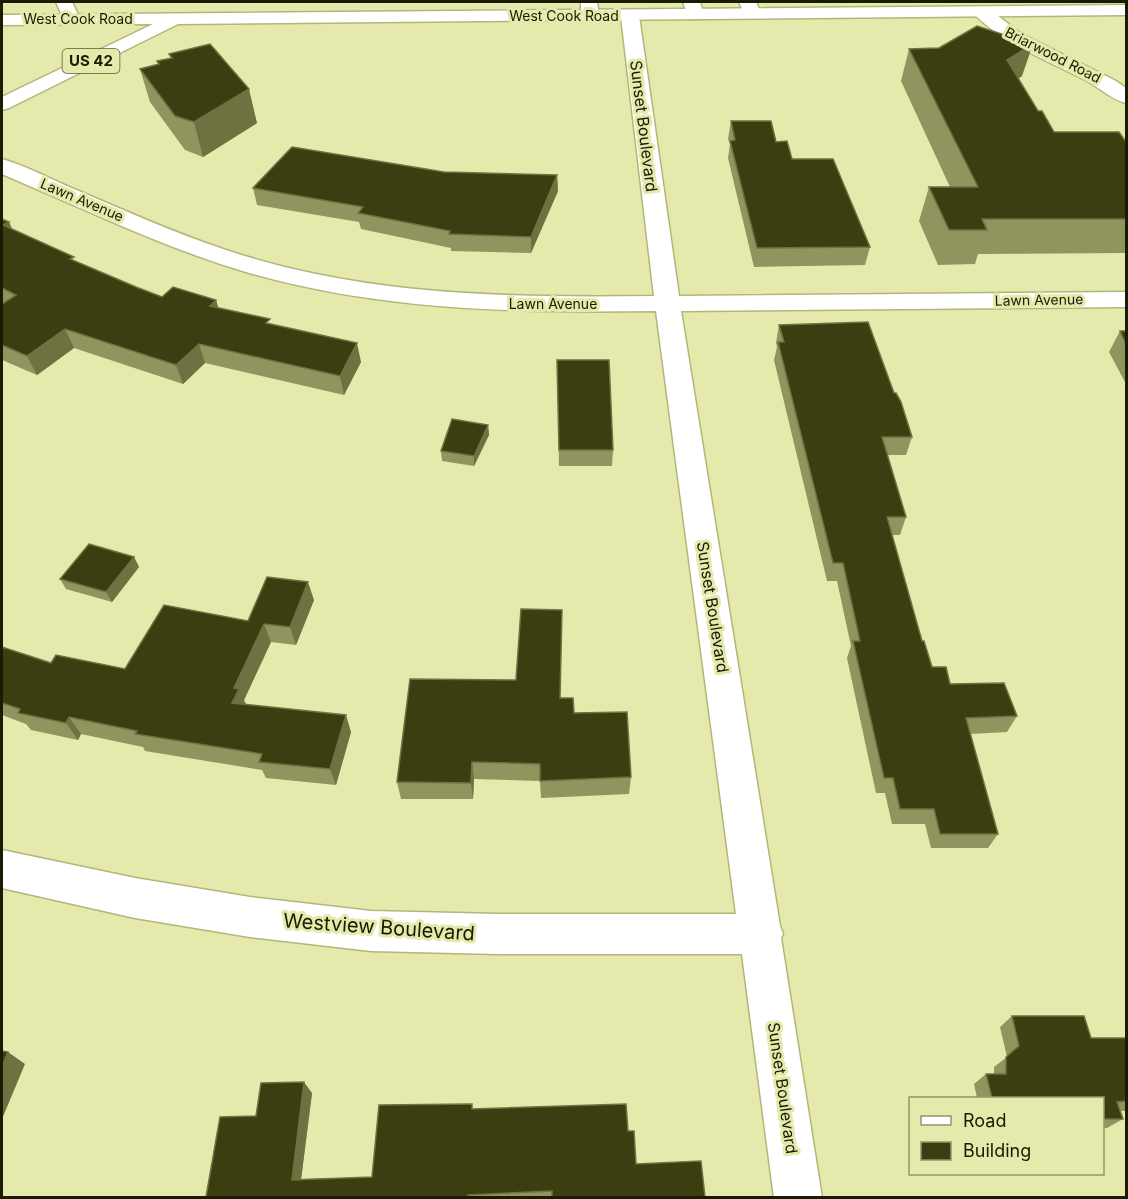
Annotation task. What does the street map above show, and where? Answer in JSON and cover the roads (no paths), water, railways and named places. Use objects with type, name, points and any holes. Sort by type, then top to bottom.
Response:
[{"type":"street","points":[[64,2],[71,20]]},
{"type":"street","name":"US 42","points":[[2,104],[215,2]]},
{"type":"street","name":"West Cook Road","points":[[2,20],[590,9],[630,16],[694,8],[982,12],[1126,10]]},
{"type":"street","name":"Briarwood Road","points":[[982,12],[1000,28],[1084,70],[1126,97]]},
{"type":"street","name":"Sunset Boulevard","points":[[630,16],[667,304],[762,934],[798,1197]]},
{"type":"street","name":"Lawn Avenue","points":[[2,166],[167,236],[218,255],[279,272],[397,295],[466,302],[537,305],[1126,299]]},
{"type":"street","name":"Westview Boulevard","points":[[2,869],[135,898],[204,910],[371,931],[498,934],[762,934]]}]
